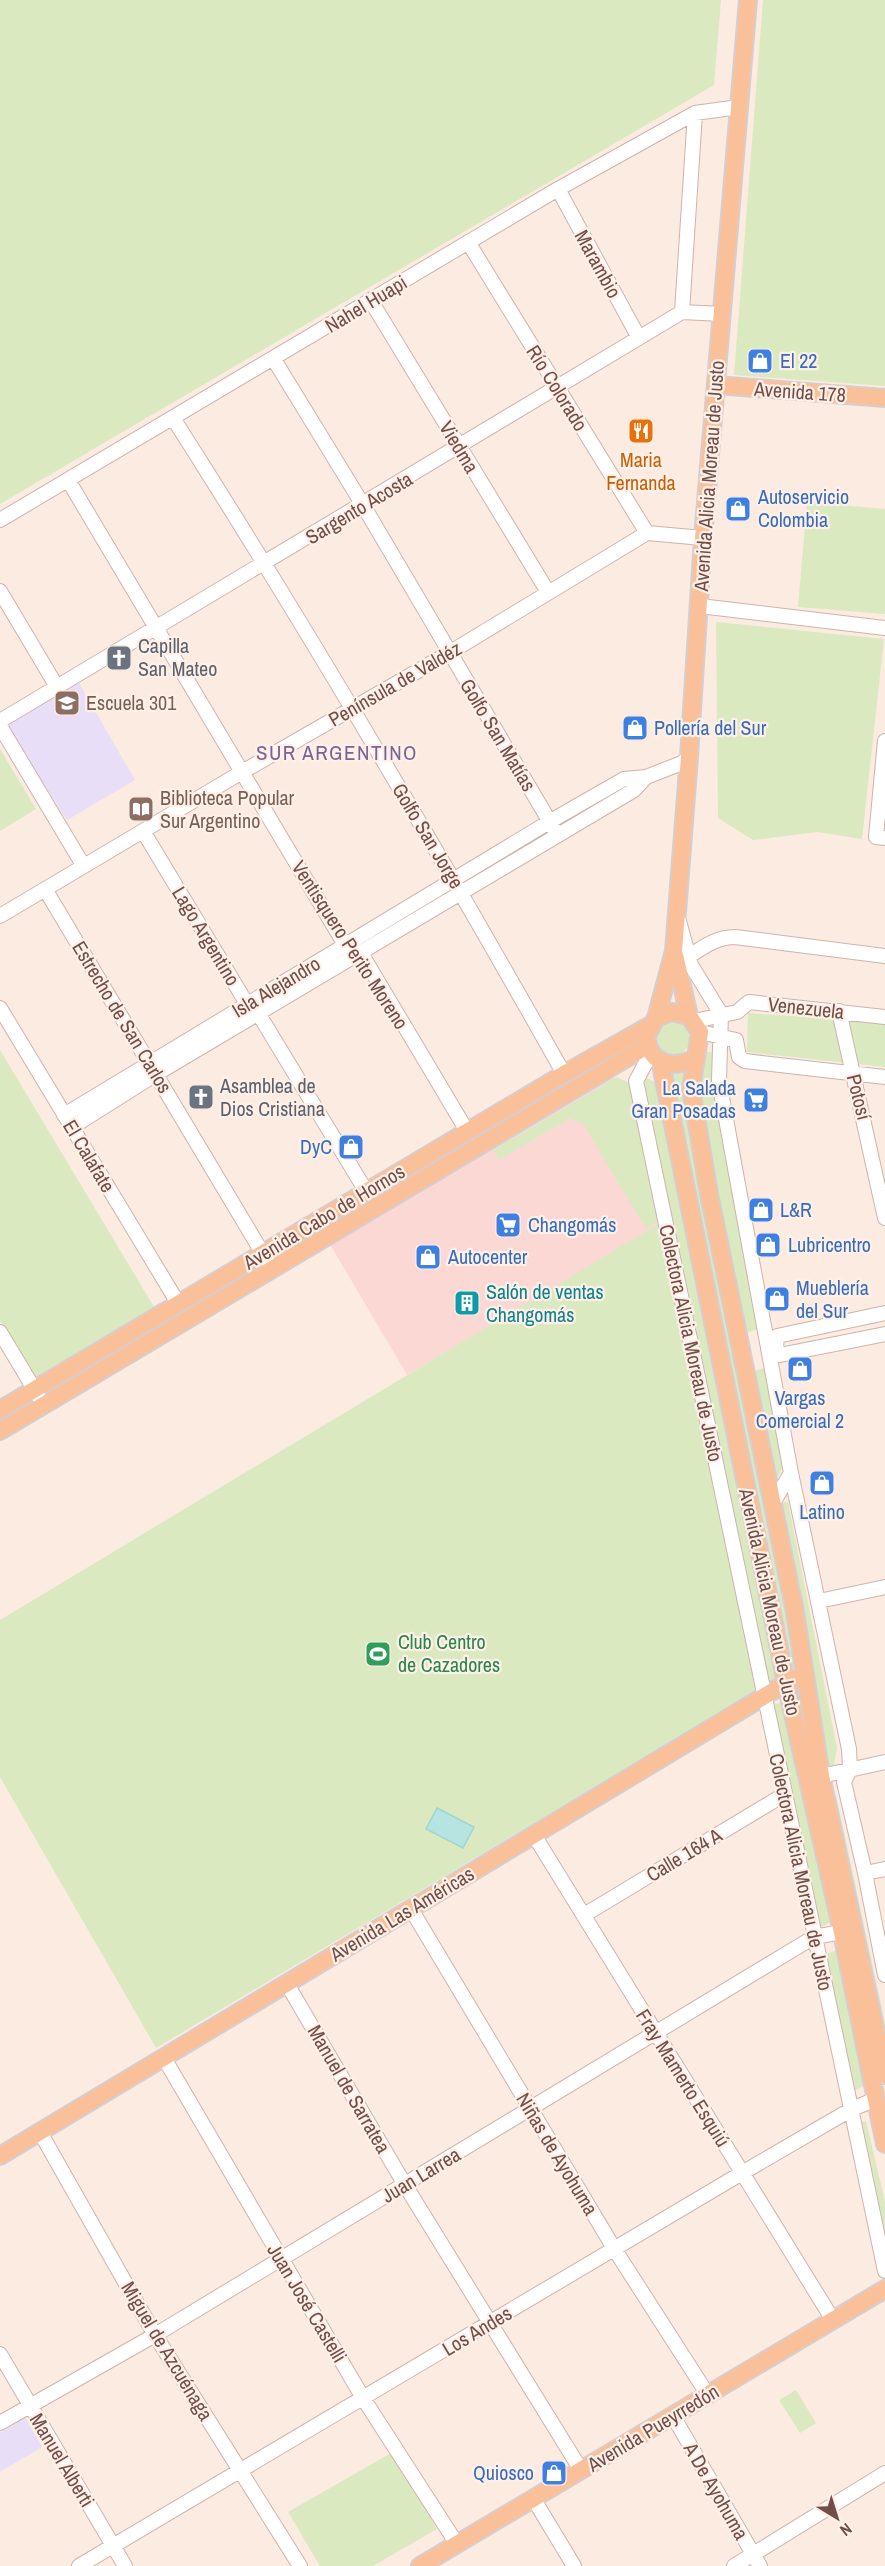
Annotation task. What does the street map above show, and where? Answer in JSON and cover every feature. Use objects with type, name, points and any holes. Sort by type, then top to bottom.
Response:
[{"type":"main road","name":"Avenida Alicia Moreau de Justo","points":[[747,0],[703,538],[677,907],[681,954],[694,1023],[696,1058],[691,1089],[709,1194],[744,1353],[773,1503],[804,1672],[814,1778],[842,1932],[885,2144]]},
{"type":"main road","name":"Avenida 178","points":[[716,385],[885,398]]},
{"type":"main road","name":"Avenida Alicia Moreau de Justo","points":[[681,954],[646,1037],[653,1053],[786,1683],[814,1778],[885,2074]]},
{"type":"main road","points":[[653,1022],[672,1012],[694,1023]]},
{"type":"main road","name":"Avenida Cabo de Hornos","points":[[0,1410],[653,1022]]},
{"type":"main road","name":"Avenida Cabo de Hornos","points":[[0,1431],[272,1269],[653,1053]]},
{"type":"main road","points":[[653,1053],[665,1064],[672,1066],[696,1058]]},
{"type":"main road","name":"Avenida Las Américas","points":[[0,2156],[804,1672]]},
{"type":"main road","name":"Avenida Pueyrredón","points":[[420,2566],[885,2289]]},
{"type":"street","name":"Nahel Huapi","points":[[0,520],[558,189],[695,113],[739,107]]},
{"type":"street","points":[[695,113],[682,312],[722,314]]},
{"type":"street","name":"Marambio","points":[[558,189],[639,338]]},
{"type":"street","name":"Río Colorado","points":[[468,242],[647,532]]},
{"type":"street","name":"Viedma","points":[[371,301],[548,592]]},
{"type":"street","name":"Sargento Acosta","points":[[0,721],[459,448],[682,312]]},
{"type":"street","name":"Golfo San Matías","points":[[273,358],[363,505],[553,828]]},
{"type":"street","name":"Golfo San Jorge","points":[[172,418],[265,563],[457,885],[564,1074]]},
{"type":"street","name":"Ventisquero Perito Moreno","points":[[68,480],[345,945],[361,953],[467,1131]]},
{"type":"street","points":[[647,532],[703,538]]},
{"type":"street","name":"Península de Valdéz","points":[[0,916],[83,865],[449,653],[647,532]]},
{"type":"street","points":[[0,591],[57,687]]},
{"type":"street","points":[[700,606],[885,628]]},
{"type":"street","points":[[0,726],[83,865]]},
{"type":"street","points":[[881,838],[885,741]]},
{"type":"street","name":"Isla Alejandro","points":[[68,1121],[153,1068],[246,1004],[345,945],[457,885],[553,828],[634,790],[646,777],[682,763],[689,757]]},
{"type":"street","name":"Lago Argentino","points":[[143,831],[246,1004],[258,1013],[366,1191]]},
{"type":"street","name":"Isla Alejandro","points":[[153,1068],[258,1013],[361,953],[457,885]]},
{"type":"street","name":"Estrecho de San Carlos","points":[[45,889],[272,1269]]},
{"type":"street","points":[[885,956],[735,937],[725,937],[681,954],[721,1014],[719,1081],[771,1347],[791,1473],[849,1749],[850,1769],[844,1782],[885,1970]]},
{"type":"street","name":"Venezuela","points":[[694,1023],[721,1014],[737,1012],[749,1002],[885,1017]]},
{"type":"street","name":"El Calafate","points":[[0,1008],[178,1303]]},
{"type":"street","name":"Potosí","points":[[839,1011],[864,1115],[885,1218]]},
{"type":"street","points":[[694,1023],[736,1041],[739,1057],[745,1061],[885,1077]]},
{"type":"street","name":"Colectora Alicia Moreau de Justo","points":[[653,1053],[636,1081],[885,2271]]},
{"type":"street","points":[[744,1353],[771,1347],[777,1336],[885,1313]]},
{"type":"street","points":[[0,1332],[44,1405]]},
{"type":"street","points":[[771,1347],[780,1355],[885,1334]]},
{"type":"street","points":[[773,1503],[791,1473]]},
{"type":"street","points":[[819,1601],[885,1587]]},
{"type":"street","points":[[814,1778],[885,1762]]},
{"type":"street","name":"Calle 164 A","points":[[584,1915],[784,1794]]},
{"type":"street","name":"Fray Mamerto Esquiú","points":[[534,1835],[833,2320]]},
{"type":"street","points":[[865,1873],[885,1869]]},
{"type":"street","name":"Niñas de Ayohuma","points":[[411,1909],[615,2250],[708,2395]]},
{"type":"street","name":"Juan Larrea","points":[[0,2423],[155,2335],[814,1937],[842,1932]]},
{"type":"street","name":"Manuel de Sarratea","points":[[287,1984],[405,2185],[581,2470]]},
{"type":"street","name":"Juan José Castelli","points":[[164,2058],[363,2398],[458,2544]]},
{"type":"street","name":"Los Andes","points":[[79,2566],[742,2173],[852,2109],[876,2099]]},
{"type":"street","name":"Miguel de Azcuénaga","points":[[40,2132],[155,2335],[300,2566]]},
{"type":"street","name":"Manuel Alberti","points":[[0,2354],[125,2566]]},
{"type":"street","name":"A De Ayohuma","points":[[673,2416],[756,2560]]},
{"type":"street","points":[[734,2566],[756,2560],[885,2473]]},
{"type":"street","points":[[533,2498],[574,2566]]},
{"type":"shaded area","points":[[79,683],[135,780],[67,820],[6,726]]},
{"type":"shaded area","name":"Changomás","points":[[612,1076],[628,1088],[662,1224],[407,1375],[328,1241]]},
{"type":"shaded area","points":[[25,2418],[42,2447],[0,2472],[0,2433]]},
{"type":"green space","points":[[0,0],[721,0],[714,85],[0,504]]},
{"type":"green space","points":[[763,0],[885,0],[885,386],[734,375]]},
{"type":"green space","points":[[807,502],[885,509],[885,614],[798,607]]},
{"type":"green space","points":[[716,622],[884,639],[862,839],[817,832],[753,840],[718,818]]},
{"type":"green space","points":[[0,749],[36,809],[0,831]]},
{"type":"green space","points":[[748,1013],[885,1023],[885,1067],[747,1052]]},
{"type":"green space","points":[[672,1020],[685,1025],[690,1038],[685,1051],[672,1056],[659,1051],[654,1038],[659,1025]]},
{"type":"green space","points":[[0,1050],[154,1307],[35,1378],[0,1321]]},
{"type":"green space","points":[[704,1051],[715,1053],[714,1091],[758,1329],[746,1333],[699,1095]]},
{"type":"green space","points":[[688,1068],[799,1666],[787,1670],[670,1075]]},
{"type":"green space","points":[[643,1076],[659,1084],[782,1680],[767,1686]]},
{"type":"green space","points":[[617,1077],[631,1084],[662,1219],[646,1229],[583,1124],[570,1118],[499,1160],[493,1150]]},
{"type":"green space","name":"Club Centro de Cazadores","points":[[665,1220],[764,1686],[156,2048],[0,1777],[0,1620]]},
{"type":"green space","points":[[764,1368],[783,1466],[775,1483],[754,1371]]},
{"type":"green space","points":[[788,1502],[837,1748],[834,1765],[824,1770],[811,1654],[780,1503]]},
{"type":"green space","points":[[785,1701],[831,1922],[814,1930],[766,1707]]},
{"type":"green space","points":[[836,1795],[885,2023],[885,2054],[829,1797]]},
{"type":"green space","points":[[838,1950],[867,2084],[847,2095],[819,1956]]},
{"type":"green space","points":[[866,2121],[885,2202],[885,2275],[854,2125]]},
{"type":"green space","points":[[796,2390],[816,2423],[800,2433],[779,2400]]},
{"type":"green space","points":[[393,2452],[437,2529],[373,2566],[320,2566],[288,2512]]},
{"type":"water","points":[[437,1808],[474,1827],[463,1848],[426,1829]]},
{"type":"place","name":"El 22","points":[[760,361]]},
{"type":"place","name":"Maria Fernanda","points":[[641,431]]},
{"type":"place","name":"Autoservicio Colombia","points":[[738,509]]},
{"type":"place","name":"Capilla San Mateo","points":[[119,658]]},
{"type":"place","name":"Escuela 301","points":[[67,703]]},
{"type":"place","name":"Pollería del Sur","points":[[635,728]]},
{"type":"place","name":"Biblioteca Popular Sur Argentino","points":[[141,809]]},
{"type":"place","name":"Asamblea de Dios Cristiana","points":[[201,1097]]},
{"type":"place","name":"La Salada Gran Posadas","points":[[756,1100]]},
{"type":"place","name":"DyC","points":[[351,1147]]},
{"type":"place","name":"L&R","points":[[761,1210]]},
{"type":"place","name":"Changomás","points":[[508,1225]]},
{"type":"place","name":"Lubricentro","points":[[768,1245]]},
{"type":"place","name":"Autocenter","points":[[428,1257]]},
{"type":"place","name":"Mueblería del Sur","points":[[777,1299]]},
{"type":"place","name":"Salón de ventas Changomás","points":[[467,1303]]},
{"type":"place","name":"Vargas Comercial 2","points":[[800,1369]]},
{"type":"place","name":"Latino","points":[[822,1483]]},
{"type":"place","name":"Club Centro de Cazadores","points":[[378,1654]]},
{"type":"place","name":"Quiosco","points":[[554,2473]]},
{"type":"district","name":"SUR ARGENTINO","points":[[337,753]]}]
